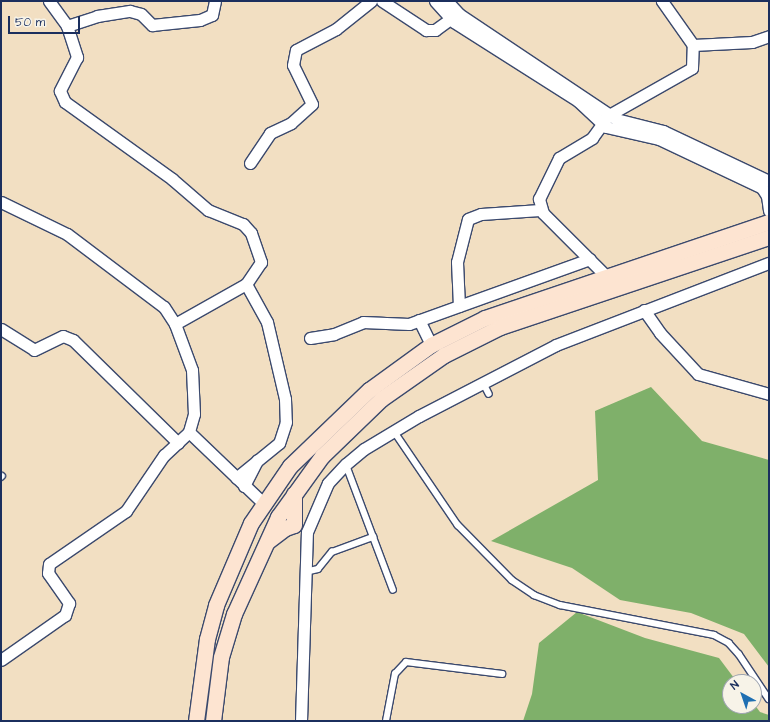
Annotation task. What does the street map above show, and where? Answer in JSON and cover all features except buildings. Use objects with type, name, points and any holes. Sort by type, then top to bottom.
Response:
[{"type":"main road","points":[[196,721],[207,639],[241,544],[263,503],[315,440],[369,390],[431,345],[485,318],[769,222]]},
{"type":"main road","points":[[213,721],[221,657],[234,614],[262,547],[278,517],[322,456],[375,404],[451,351],[527,316],[769,236]]},
{"type":"main road","points":[[262,547],[284,528],[301,528],[294,494]]},
{"type":"main road","points":[[241,544],[278,517]]},
{"type":"street","points":[[49,1],[67,26],[77,57],[60,91],[65,102],[167,175],[208,210],[247,227],[261,262],[246,284],[175,324]]},
{"type":"street","points":[[67,26],[97,16],[130,11],[142,14],[152,25],[200,20],[212,15],[215,1]]},
{"type":"street","points":[[250,164],[270,133],[291,123],[312,104],[293,64],[296,50],[336,29],[371,1]]},
{"type":"street","points":[[382,1],[426,30],[435,30],[450,18]]},
{"type":"street","points":[[435,1],[450,18],[578,101],[601,124],[660,139],[762,188],[767,196],[769,211]]},
{"type":"street","points":[[447,1],[459,14],[574,88],[609,115],[663,130],[769,180]]},
{"type":"street","points":[[606,276],[540,210],[539,199],[554,165],[565,153],[592,138],[609,115],[687,73],[695,62],[693,45],[662,1]]},
{"type":"street","points":[[693,45],[752,42],[769,36]]},
{"type":"street","points":[[1,202],[85,247],[164,307],[175,324],[192,370],[194,414],[189,432],[164,455],[126,511],[49,564],[48,573],[69,602],[68,611],[1,660]]},
{"type":"street","points":[[459,306],[457,262],[468,219],[481,214],[540,210]]},
{"type":"street","points":[[310,338],[334,334],[363,322],[393,326],[419,320],[590,259]]},
{"type":"street","points":[[301,721],[305,572],[301,528],[328,483],[346,464],[394,431],[483,382],[556,345],[769,263]]},
{"type":"street","points":[[236,478],[279,442],[287,407],[267,322],[246,284]]},
{"type":"street","points":[[644,310],[660,333],[698,374],[769,394]]},
{"type":"street","points":[[419,320],[431,345]]},
{"type":"street","points":[[1,329],[34,350],[63,336],[73,340],[178,443]]},
{"type":"street","points":[[189,432],[263,503]]},
{"type":"street","points":[[244,486],[257,460]]},
{"type":"street","points":[[278,517],[301,528]]},
{"type":"lane","points":[[483,382],[489,394]]},
{"type":"lane","points":[[394,431],[458,525],[512,580],[534,595],[560,605],[714,635],[729,643],[739,654],[769,699]]},
{"type":"lane","points":[[346,464],[393,588]]},
{"type":"lane","points":[[305,572],[318,569],[332,552],[373,537]]},
{"type":"lane","points":[[386,721],[395,674],[406,662],[502,674]]},
{"type":"green space","points":[[651,387],[702,441],[769,460],[769,667],[744,634],[691,613],[620,600],[572,568],[491,541],[598,480],[595,411]]},
{"type":"green space","points":[[577,612],[645,638],[719,658],[731,674],[722,674],[722,714],[762,714],[762,713],[769,715],[769,721],[523,721],[532,694],[539,643]]}]
